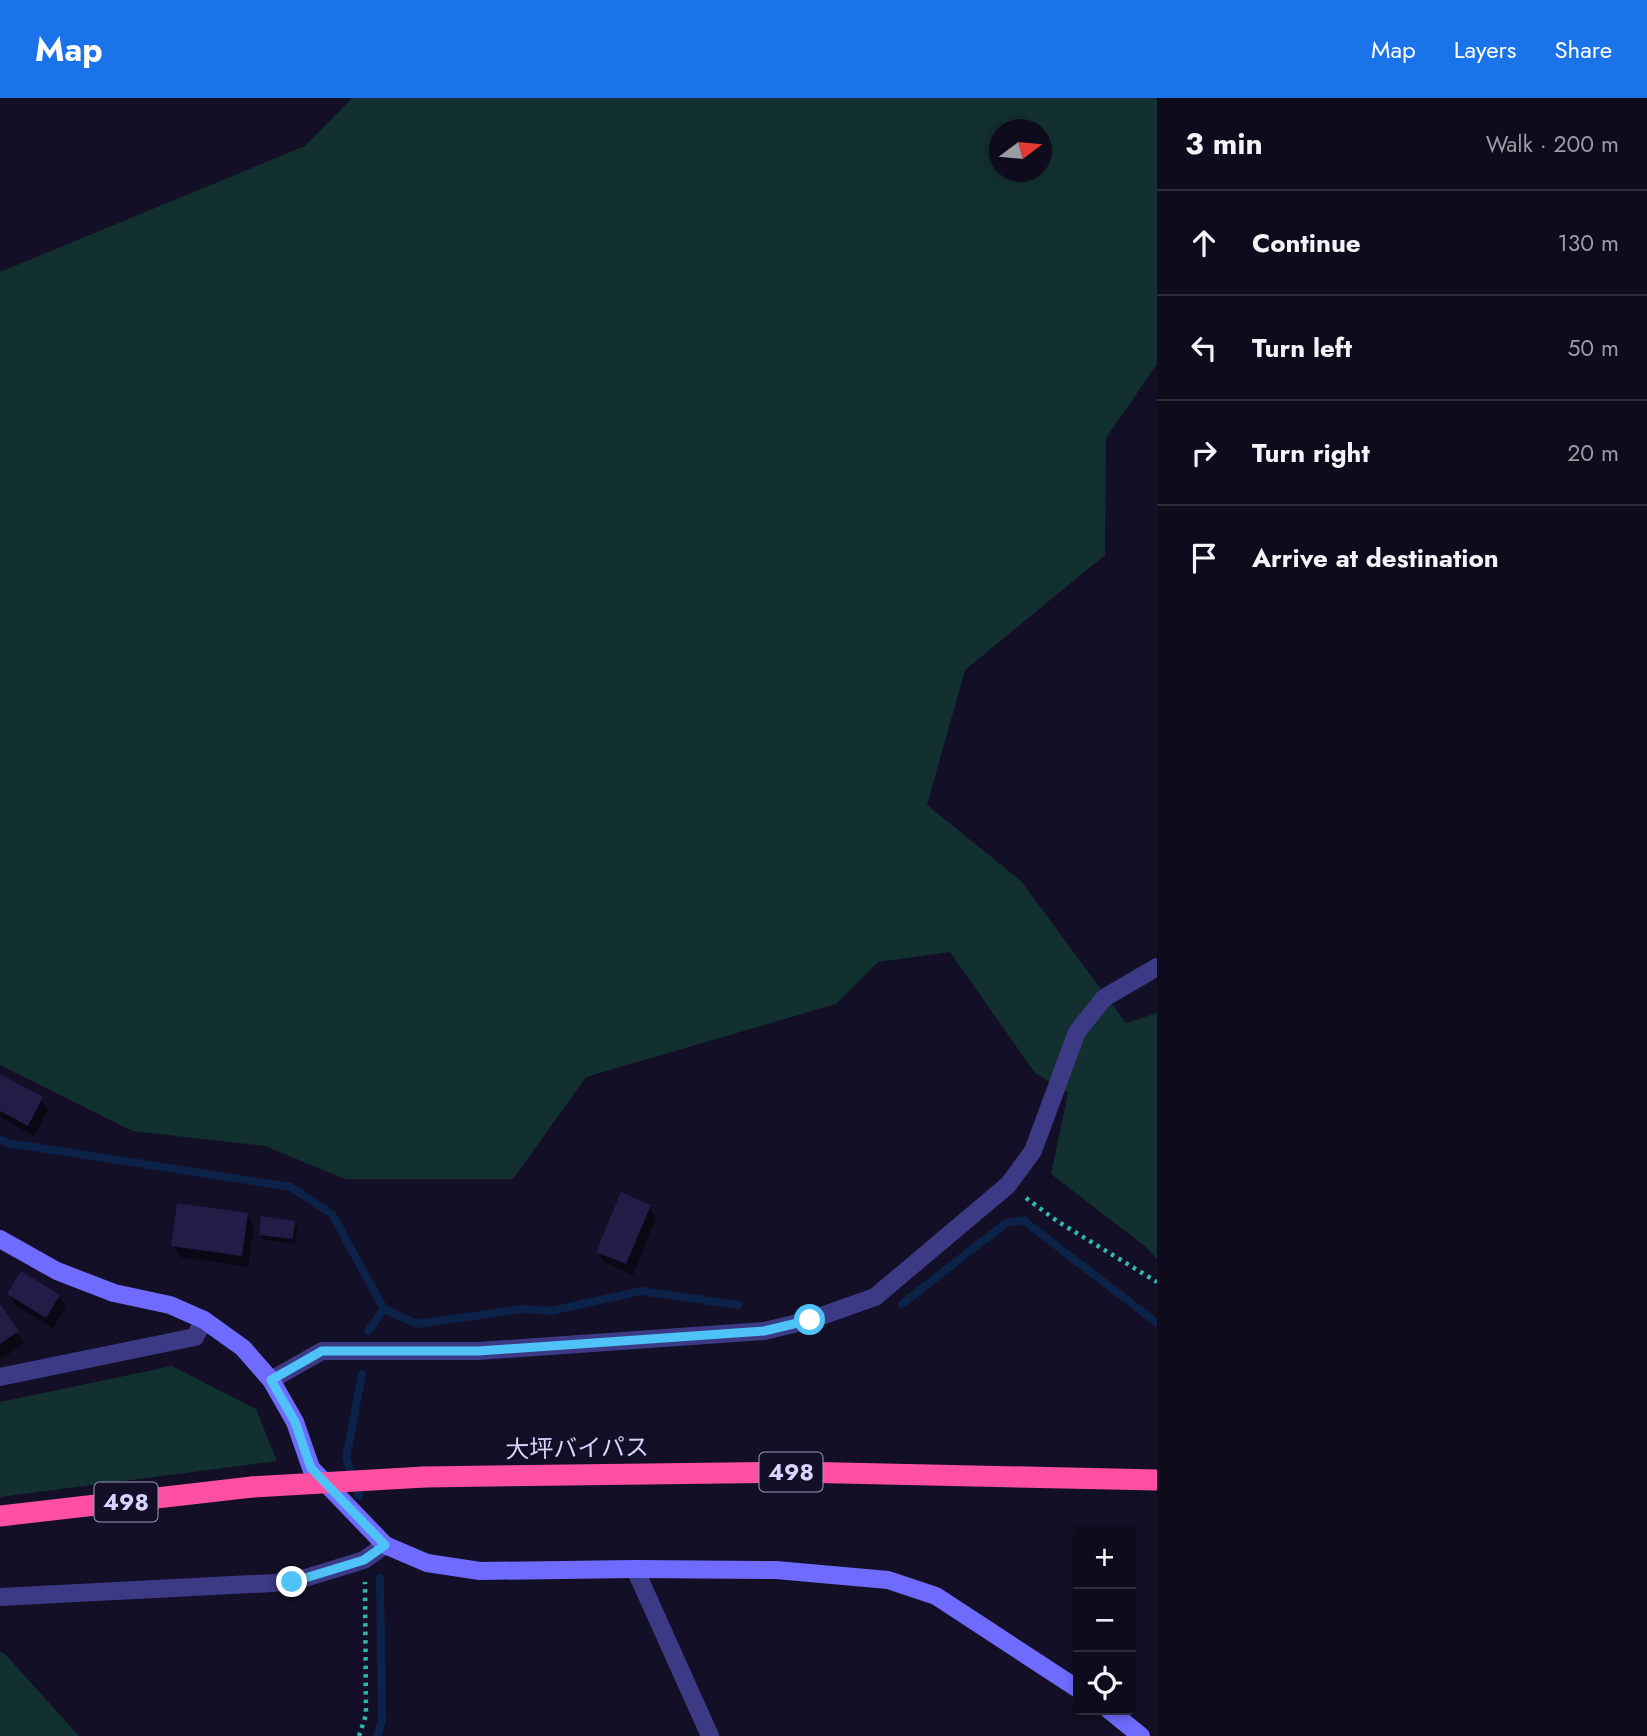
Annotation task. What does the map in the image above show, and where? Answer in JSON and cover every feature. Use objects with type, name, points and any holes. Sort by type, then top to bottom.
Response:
[{"type":"highway","name":"大坪バイパス","points":[[0,1516],[252,1488],[424,1477],[796,1472],[1157,1480]]},
{"type":"street","points":[[271,1380],[322,1351],[478,1351],[764,1331],[810,1320],[875,1297],[1008,1185],[1033,1151],[1077,1032],[1104,998],[1157,967]]},
{"type":"street","points":[[0,1239],[57,1271],[114,1293],[170,1305],[204,1320],[243,1348],[271,1380],[295,1422],[311,1468],[385,1545],[427,1563],[480,1571],[776,1570],[888,1580],[936,1596],[1073,1686]]},
{"type":"street","points":[[0,1377],[195,1337],[204,1320]]},
{"type":"street","points":[[0,1597],[292,1582],[364,1560],[385,1545]]},
{"type":"street","points":[[635,1569],[710,1736]]},
{"type":"street","points":[[1115,1715],[1140,1736]]},
{"type":"path","points":[[1008,1185],[1057,1221],[1157,1282]]},
{"type":"path","points":[[359,1736],[366,1715],[364,1560]]},
{"type":"green space","points":[[352,98],[1157,98],[1157,364],[1106,438],[1105,555],[965,670],[927,805],[1021,881],[1126,1023],[1157,1013],[1157,1259],[1146,1247],[1051,1174],[1068,1093],[1035,1073],[950,952],[878,962],[836,1004],[586,1077],[513,1179],[345,1179],[265,1146],[133,1131],[0,1065],[0,272],[305,146]]},
{"type":"green space","points":[[172,1366],[256,1409],[277,1461],[0,1497],[0,1402]]},
{"type":"green space","points":[[0,1652],[5,1654],[79,1736],[0,1736]]},
{"type":"building","points":[[0,1074],[43,1097],[28,1126],[0,1111]]},
{"type":"building","points":[[621,1192],[651,1205],[626,1264],[596,1252]]},
{"type":"building","points":[[177,1203],[248,1213],[242,1256],[171,1246]]},
{"type":"building","points":[[261,1216],[295,1221],[293,1239],[259,1235]]},
{"type":"building","points":[[21,1271],[60,1295],[46,1318],[7,1294]]},
{"type":"building","points":[[0,1304],[19,1331],[0,1344]]},
{"type":"waterway","points":[[0,1140],[291,1187],[332,1214],[384,1309],[417,1324],[523,1309],[551,1311],[641,1291],[738,1305]]},
{"type":"waterway","points":[[902,1304],[1006,1223],[1023,1220],[1157,1323]]},
{"type":"waterway","points":[[368,1331],[384,1309]]},
{"type":"waterway","points":[[359,1496],[346,1458],[362,1374]]},
{"type":"waterway","points":[[377,1736],[382,1721],[380,1578]]},
{"type":"route","points":[[292,1582],[364,1560],[385,1545],[311,1468],[295,1422],[271,1380],[322,1351],[478,1351],[764,1331],[810,1320]]}]
